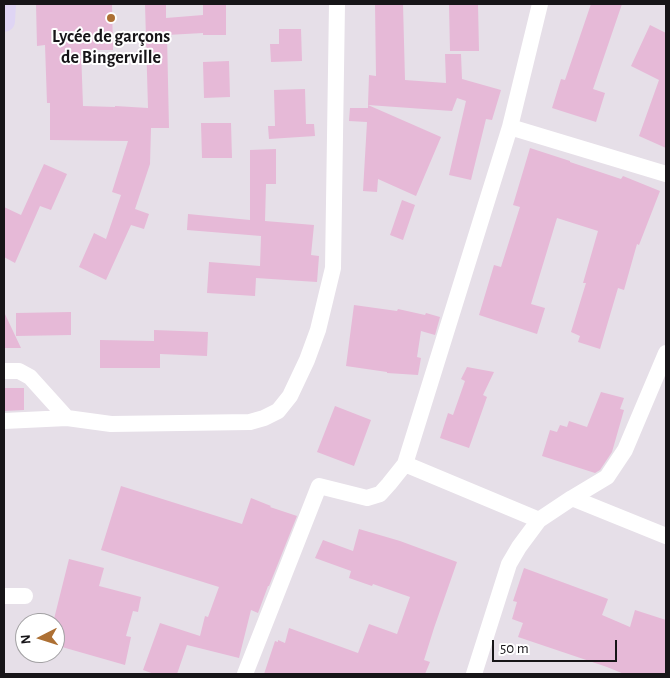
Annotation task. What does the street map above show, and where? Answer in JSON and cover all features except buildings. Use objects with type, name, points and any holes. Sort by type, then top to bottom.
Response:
[{"type":"main road","points":[[4,21],[5,4]]},
{"type":"street","points":[[4,421],[67,418],[111,424],[250,422],[278,411],[290,396],[307,360],[318,330],[333,268],[337,4]]},
{"type":"street","points":[[245,674],[319,486],[367,498],[380,494],[405,464],[510,128],[540,4]]},
{"type":"street","points":[[510,128],[666,174]]},
{"type":"street","points":[[474,674],[508,564],[539,520],[606,477],[625,450],[666,353]]},
{"type":"street","points":[[4,371],[19,371],[30,377],[67,418]]},
{"type":"street","points":[[405,464],[539,520]]},
{"type":"street","points":[[572,498],[666,536]]},
{"type":"street","points":[[4,596],[25,596]]},
{"type":"place","name":"Lycée de garçons de Bingerville","points":[[111,18]]}]
